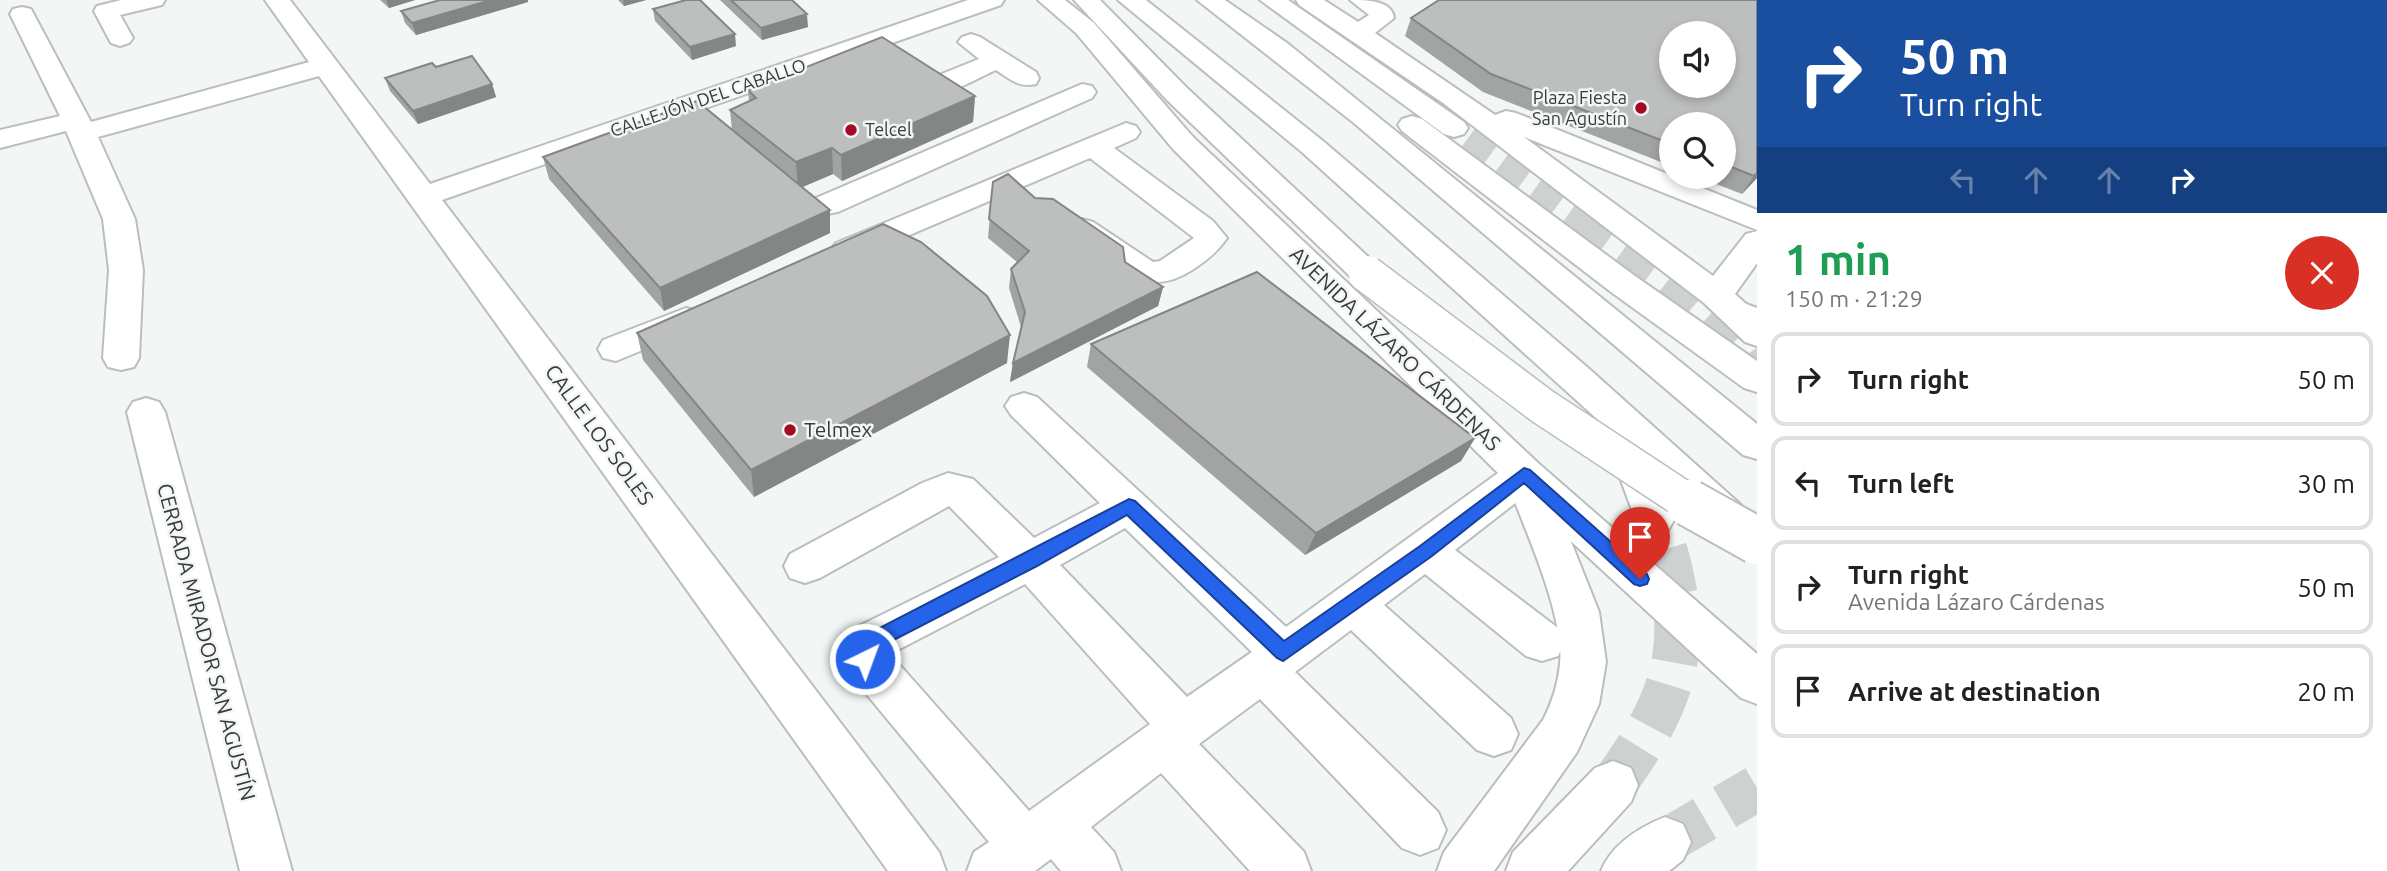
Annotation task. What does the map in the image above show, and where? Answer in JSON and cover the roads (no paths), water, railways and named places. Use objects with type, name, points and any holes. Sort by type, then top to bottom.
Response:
[{"type":"main road","points":[[120,38],[106,11],[153,0]]},
{"type":"main road","name":"CALLE LOS SOLES","points":[[277,0],[920,871]]},
{"type":"main road","name":"CALLEJÓN DEL CABALLO","points":[[424,196],[992,0]]},
{"type":"main road","name":"AVENIDA LÁZARO CÁRDENAS","points":[[1050,0],[1086,20],[1183,143],[1524,474],[1757,683]]},
{"type":"main road","points":[[1130,0],[1213,63],[1614,410],[1757,543]]},
{"type":"main road","points":[[1209,0],[1278,49],[1364,117],[1757,445]]},
{"type":"main road","points":[[1243,0],[1623,284],[1757,379]]},
{"type":"main road","points":[[1272,0],[1468,138]]},
{"type":"main road","points":[[1308,0],[1453,97],[1741,316],[1757,241]]},
{"type":"main road","points":[[1357,33],[1382,18],[1382,13],[1362,0]]},
{"type":"main road","points":[[22,14],[79,127],[119,219],[126,270],[121,358]]},
{"type":"main road","points":[[1086,20],[1177,94],[1367,274],[1461,349],[1653,482],[1757,543]]},
{"type":"main road","points":[[821,262],[1048,193],[1093,146],[1103,111],[1080,65],[1086,20]]},
{"type":"main road","points":[[971,42],[1026,78]]},
{"type":"main road","points":[[827,205],[956,101],[998,60]]},
{"type":"main road","points":[[0,139],[79,127],[324,66]]},
{"type":"main road","points":[[1453,97],[1757,221]]},
{"type":"main road","points":[[956,101],[1103,111],[1183,143]]},
{"type":"main road","points":[[1048,193],[1129,263],[1148,273],[1168,271],[1209,242],[1211,238],[1202,228],[1093,146]]},
{"type":"main road","points":[[616,349],[718,305]]},
{"type":"main road","points":[[1659,363],[1757,415]]},
{"type":"main road","points":[[1024,406],[1129,506],[1272,661],[1420,830]]},
{"type":"main road","points":[[1614,410],[1654,518]]},
{"type":"main road","name":"CERRADA MIRADOR SAN AGUSTÍN","points":[[146,412],[266,871]]},
{"type":"main road","points":[[1024,847],[1272,661],[1426,551],[1524,474],[1577,612],[1583,662],[1574,704],[1560,736],[1463,871]]},
{"type":"main road","points":[[805,566],[948,488],[960,490],[1030,561],[1285,871]]},
{"type":"main road","points":[[1094,871],[1024,847],[865,659],[866,650],[873,641],[1030,561],[1129,506]]},
{"type":"main road","points":[[1426,551],[1542,642]]},
{"type":"main road","points":[[1352,604],[1494,734]]},
{"type":"main road","points":[[1532,871],[1612,785]]},
{"type":"tunnel","points":[[1468,138],[1582,221]]},
{"type":"tunnel","points":[[1579,219],[1659,276],[1698,308],[1732,341],[1757,376]]},
{"type":"tunnel","points":[[1613,785],[1655,718],[1668,688],[1675,658],[1677,627],[1674,594],[1667,558],[1654,518]]},
{"type":"tunnel","points":[[1665,842],[1757,788]]},
{"type":"place","name":"Plaza Fiesta San Agustín","points":[[1641,108]]},
{"type":"place","name":"Telcel","points":[[851,130]]},
{"type":"place","name":"Telmex","points":[[790,430]]}]
